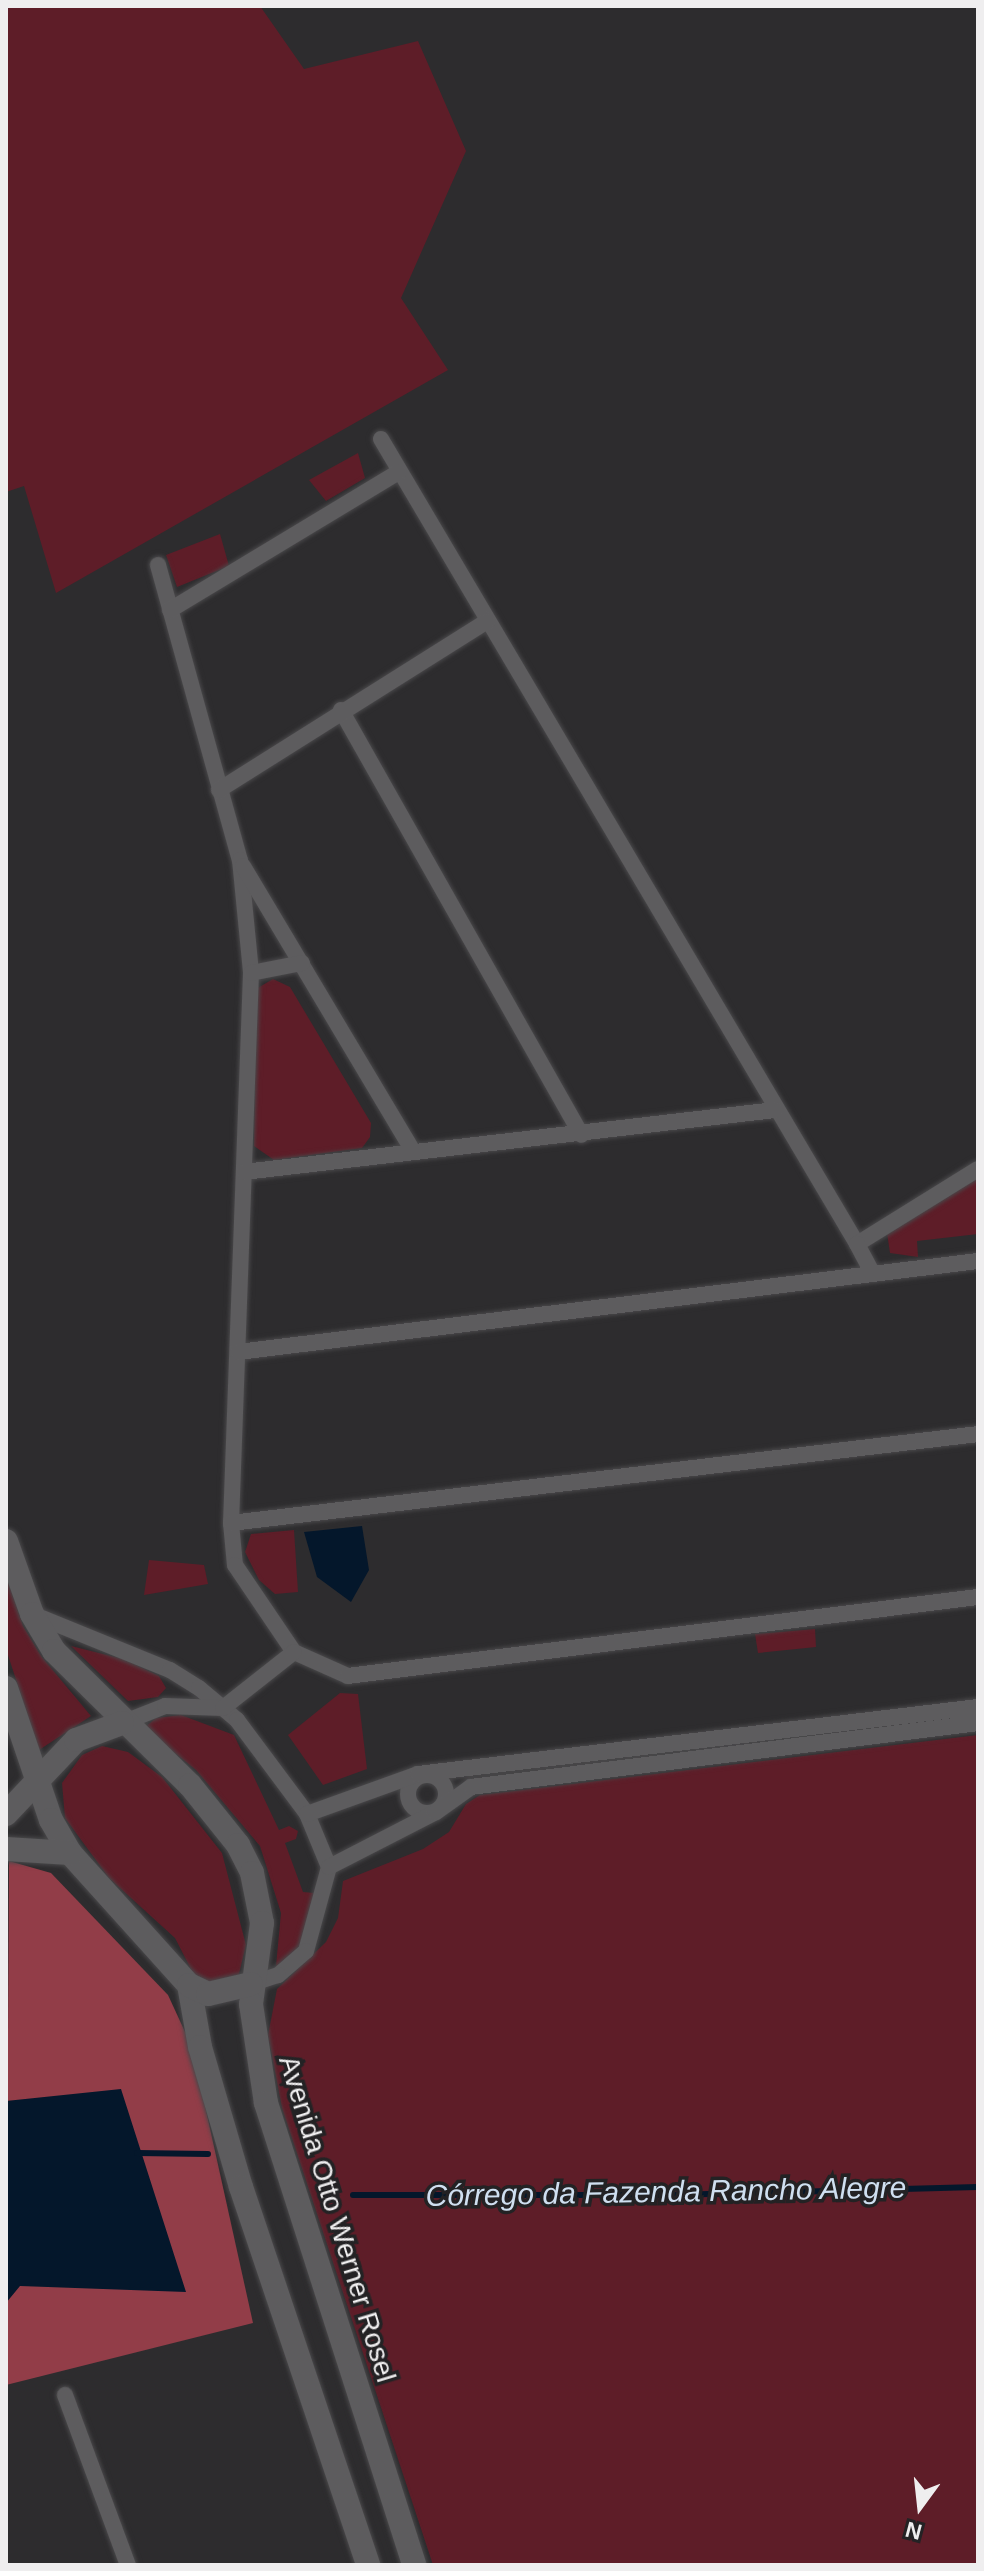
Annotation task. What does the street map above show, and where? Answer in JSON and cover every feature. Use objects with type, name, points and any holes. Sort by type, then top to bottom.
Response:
[{"type":"street","points":[[381,439],[873,1274]]},
{"type":"street","points":[[170,610],[399,472]]},
{"type":"street","points":[[158,565],[240,860],[251,973],[231,1523],[235,1565],[294,1652],[348,1676],[978,1597]]},
{"type":"street","points":[[219,790],[341,710],[487,621]]},
{"type":"street","points":[[341,710],[581,1135]]},
{"type":"street","points":[[240,860],[412,1149]]},
{"type":"street","points":[[251,973],[302,963]]},
{"type":"street","points":[[244,1172],[412,1149],[581,1135],[775,1110]]},
{"type":"street","points":[[857,1244],[978,1169]]},
{"type":"street","points":[[238,1352],[978,1261]]},
{"type":"street","points":[[231,1523],[978,1434]]},
{"type":"street","name":"Avenida Otto Werner Rosel","points":[[6,1541],[32,1614],[54,1651],[122,1723],[199,1797],[238,1845],[252,1873],[262,1923],[251,1984],[254,2045],[266,2103],[414,2565]]},
{"type":"street","points":[[6,1688],[38,1783],[70,1853],[189,1985],[208,1994],[251,1984],[278,1975],[306,1951],[329,1867],[307,1814],[223,1708],[170,1670],[32,1614]]},
{"type":"street","points":[[6,1814],[76,1740],[165,1706],[223,1708],[294,1652]]},
{"type":"street","points":[[307,1814],[418,1774],[978,1707]]},
{"type":"street","points":[[329,1867],[436,1812],[471,1787],[978,1723]]},
{"type":"street","points":[[418,1774],[436,1778],[444,1790],[444,1804],[436,1812]]},
{"type":"street","points":[[418,1774],[409,1785],[409,1798],[417,1809],[436,1812]]},
{"type":"street","points":[[6,1849],[70,1853]]},
{"type":"street","points":[[189,1985],[200,2047],[241,2187],[368,2565]]},
{"type":"street","points":[[65,2395],[128,2565]]},
{"type":"shaded area","points":[[6,6],[260,6],[304,69],[418,41],[466,151],[401,298],[448,370],[56,593],[24,486],[6,492]]},
{"type":"shaded area","points":[[358,453],[365,478],[326,501],[309,480]]},
{"type":"shaded area","points":[[220,534],[229,566],[177,587],[166,555]]},
{"type":"shaded area","points":[[273,979],[290,987],[371,1123],[370,1137],[362,1148],[274,1160],[254,1146],[256,989]]},
{"type":"shaded area","points":[[978,1177],[978,1234],[917,1241],[918,1257],[890,1253],[887,1233]]},
{"type":"shaded area","points":[[294,1530],[298,1592],[275,1594],[259,1580],[245,1552],[251,1534]]},
{"type":"shaded area","points":[[149,1560],[204,1565],[208,1584],[144,1595]]},
{"type":"shaded area","points":[[6,1576],[23,1626],[41,1656],[91,1716],[39,1750],[6,1649]]},
{"type":"shaded area","points":[[815,1629],[816,1647],[758,1653],[755,1634]]},
{"type":"shaded area","points":[[71,1646],[123,1659],[159,1676],[166,1688],[158,1697],[128,1701]]},
{"type":"shaded area","points":[[340,1693],[358,1694],[367,1769],[323,1785],[288,1735]]},
{"type":"shaded area","points":[[181,1715],[234,1735],[279,1830],[289,1826],[298,1831],[296,1839],[285,1843],[303,1892],[314,1893],[300,1950],[276,1966],[281,1913],[260,1846],[196,1770],[144,1728],[156,1718]]},
{"type":"shaded area","points":[[978,1735],[978,2565],[433,2565],[282,2108],[268,2035],[277,1989],[326,1942],[338,1918],[343,1881],[423,1849],[449,1832],[466,1804],[480,1795]]},
{"type":"shaded area","points":[[102,1746],[128,1752],[162,1777],[222,1853],[246,1945],[237,1982],[218,1988],[194,1975],[175,1938],[109,1878],[65,1818],[62,1783],[82,1755]]},
{"type":"shaded area","points":[[9,1861],[51,1873],[168,1995],[192,2047],[253,2323],[6,2385]]},
{"type":"water","points":[[362,1526],[369,1570],[351,1602],[317,1577],[304,1532]]},
{"type":"water","points":[[121,2089],[186,2292],[20,2286],[6,2303],[6,2101]]},
{"type":"waterway","name":"Córrego da Fazenda Rancho Alegre","points":[[137,2153],[208,2154]]},
{"type":"waterway","name":"Córrego da Fazenda Rancho Alegre","points":[[353,2195],[672,2195],[978,2187]]}]
